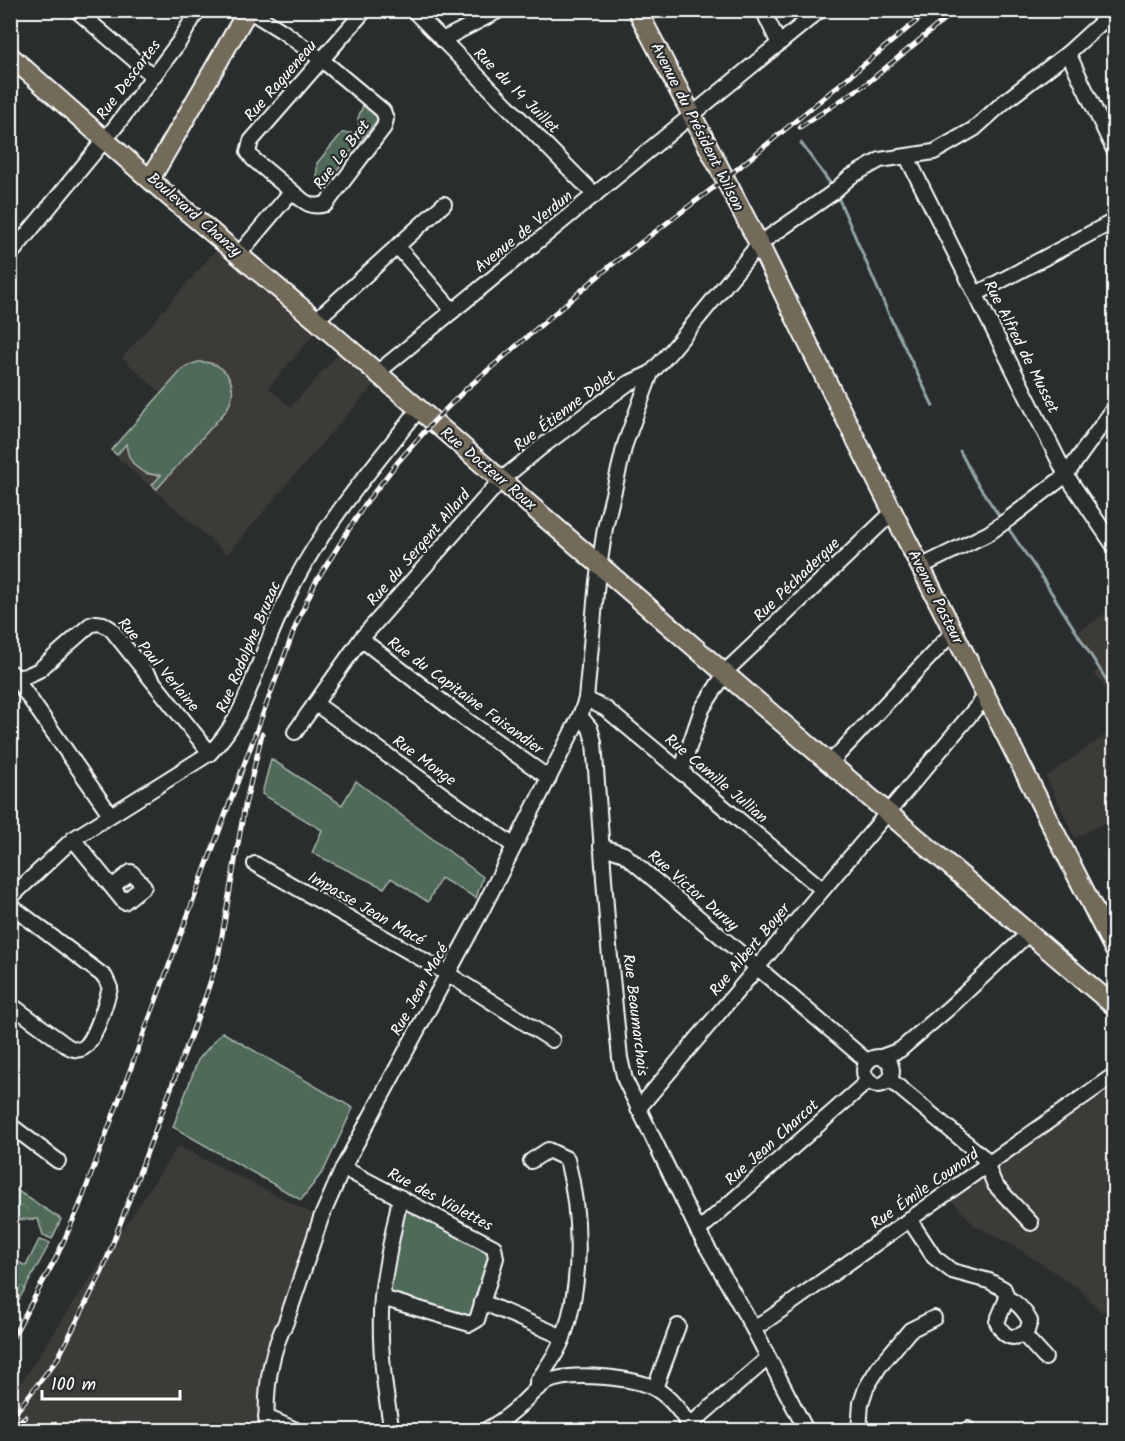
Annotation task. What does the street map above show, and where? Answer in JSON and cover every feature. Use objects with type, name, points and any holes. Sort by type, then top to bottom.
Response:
[{"type":"main road","points":[[151,178],[248,10]]},
{"type":"main road","name":"Avenue du Président Wilson","points":[[637,10],[759,244]]},
{"type":"main road","name":"Boulevard Chanzy","points":[[10,56],[377,373]]},
{"type":"main road","name":"Avenue Pasteur","points":[[759,244],[1114,949]]},
{"type":"main road","name":"Rue Docteur Roux","points":[[377,373],[1114,1006]]},
{"type":"street","points":[[76,10],[153,76]]},
{"type":"street","name":"Rue Descartes","points":[[10,255],[153,76],[198,10]]},
{"type":"street","name":"Rue Le Bret","points":[[248,10],[322,60],[383,111],[386,118],[384,127],[326,204],[316,207],[308,205],[291,192]]},
{"type":"street","name":"Rue Ragueneau","points":[[291,192],[253,159],[248,152],[251,141],[365,10]]},
{"type":"street","name":"Rue du 14 Juillet","points":[[413,10],[595,195]]},
{"type":"street","points":[[442,40],[500,10]]},
{"type":"street","points":[[763,10],[779,44]]},
{"type":"street","name":"Avenue de Verdun","points":[[377,373],[820,10]]},
{"type":"street","points":[[651,374],[759,244],[831,194],[850,177],[880,160],[934,152],[974,129],[1004,102],[1068,53],[1114,12]]},
{"type":"street","points":[[1068,53],[1091,104],[1113,141]]},
{"type":"street","name":"Rue Alfred de Musset","points":[[907,157],[1066,475],[1114,546]]},
{"type":"street","points":[[238,254],[291,192]]},
{"type":"street","points":[[316,320],[444,204]]},
{"type":"street","points":[[976,294],[1114,221]]},
{"type":"street","points":[[397,246],[453,311]]},
{"type":"street","name":"Rue Étienne Dolet","points":[[501,480],[627,384],[651,374]]},
{"type":"street","name":"Rue Jean Macé","points":[[266,1424],[270,1371],[278,1338],[286,1322],[321,1218],[343,1168],[448,974],[580,716],[586,699],[599,565],[605,528],[625,444],[651,374]]},
{"type":"street","points":[[920,567],[988,533],[1066,475],[1114,408]]},
{"type":"street","name":"Rue Rodolphe Bruzac","points":[[10,898],[73,839],[210,753],[226,736],[238,716],[276,622],[319,540],[348,499],[419,409]]},
{"type":"street","name":"Rue du Sergent Allard","points":[[295,732],[361,639],[501,480]]},
{"type":"street","name":"Rue Péchadergue","points":[[683,774],[684,762],[702,709],[725,674],[892,512]]},
{"type":"street","name":"Rue Paul Verlaine","points":[[12,676],[39,670],[90,625],[103,624],[124,645],[210,753]]},
{"type":"street","points":[[830,763],[953,632]]},
{"type":"street","name":"Rue du Capitaine Faisandier","points":[[361,639],[465,719],[549,778]]},
{"type":"street","points":[[12,676],[110,814]]},
{"type":"street","name":"Rue Albert Boyer","points":[[638,1109],[986,696]]},
{"type":"street","name":"Rue Camille Jullian","points":[[586,699],[606,708],[822,889]]},
{"type":"street","name":"Rue Monge","points":[[316,704],[514,846]]},
{"type":"street","name":"Rue Beaumarchais","points":[[580,716],[590,728],[594,742],[601,846],[621,1059],[625,1080],[698,1231],[753,1328],[806,1431]]},
{"type":"street","points":[[73,839],[112,887]]},
{"type":"street","name":"Rue Victor Duruy","points":[[601,846],[624,854],[697,918],[874,1060]]},
{"type":"street","name":"Impasse Jean Macé","points":[[255,864],[448,974],[552,1040]]},
{"type":"street","points":[[10,905],[105,977],[110,988],[94,1033],[88,1044],[81,1049],[74,1050],[67,1046],[10,1004]]},
{"type":"street","points":[[874,1060],[889,1062],[892,1070],[889,1079],[877,1084],[869,1080],[865,1073],[874,1060],[900,1050],[1029,933]]},
{"type":"street","name":"Rue Émile Counord","points":[[753,1328],[782,1310],[962,1181],[987,1167],[1114,1075]]},
{"type":"street","points":[[889,1079],[982,1157],[995,1185],[1031,1223]]},
{"type":"street","name":"Rue Jean Charcot","points":[[698,1231],[869,1080]]},
{"type":"street","points":[[10,1125],[58,1161]]},
{"type":"street","points":[[531,1161],[548,1150],[567,1159],[572,1179],[577,1236],[574,1297],[556,1361],[559,1371],[575,1377]]},
{"type":"street","name":"Rue des Violettes","points":[[343,1168],[494,1247],[496,1258],[477,1320],[470,1324],[382,1298]]},
{"type":"street","points":[[392,1431],[382,1351],[382,1298],[400,1197]]},
{"type":"street","points":[[909,1220],[934,1257],[952,1271],[989,1281],[1004,1289],[1007,1298],[997,1322],[1001,1332],[1008,1337],[1015,1338],[1027,1331],[1030,1321],[1025,1311],[1016,1302],[1007,1298]]},
{"type":"street","points":[[482,1302],[561,1342]]},
{"type":"street","points":[[859,1431],[861,1403],[866,1388],[879,1367],[910,1330],[934,1318]]},
{"type":"street","points":[[655,1389],[678,1326]]},
{"type":"street","points":[[1023,1334],[1045,1358]]},
{"type":"street","points":[[486,1431],[516,1409],[537,1388],[547,1376],[561,1342]]},
{"type":"street","points":[[547,1376],[598,1376],[629,1380],[655,1389],[672,1402],[688,1429],[768,1358]]},
{"type":"street","points":[[266,1424],[296,1431]]},
{"type":"shaded area","points":[[217,249],[314,334],[268,388],[291,407],[338,354],[374,385],[227,554],[110,451],[160,392],[122,358]]},
{"type":"shaded area","points":[[1114,608],[1114,701],[1094,673],[1100,668],[1076,633]]},
{"type":"shaded area","points":[[1114,729],[1114,818],[1075,838],[1046,777]]},
{"type":"shaded area","points":[[1114,1087],[1114,1301],[1103,1313],[1078,1288],[1019,1249],[974,1225],[950,1198]]},
{"type":"shaded area","points":[[178,1146],[321,1218],[278,1338],[267,1430],[11,1430],[11,1398]]},
{"type":"green space","points":[[364,103],[380,116],[361,141],[358,118]]},
{"type":"green space","points":[[342,133],[354,133],[358,142],[329,181],[317,179],[317,163]]},
{"type":"green space","points":[[198,362],[209,363],[224,371],[232,386],[230,404],[157,489],[152,485],[161,475],[147,473],[137,467],[127,451],[126,444],[117,455],[111,450],[181,371]]},
{"type":"green space","points":[[271,759],[342,805],[356,781],[483,877],[476,898],[441,878],[428,902],[391,878],[384,888],[312,853],[322,830],[262,794]]},
{"type":"green space","points":[[222,1032],[353,1108],[324,1170],[301,1200],[173,1127],[198,1060]]},
{"type":"green space","points":[[10,1186],[61,1219],[52,1239],[43,1235],[38,1219],[11,1220]]},
{"type":"green space","points":[[408,1207],[489,1249],[491,1255],[473,1318],[390,1296],[389,1289],[404,1209]]},
{"type":"green space","points":[[39,1240],[50,1243],[11,1314],[11,1262],[13,1259],[26,1266]]},
{"type":"waterway","points":[[801,143],[830,183]]},
{"type":"waterway","points":[[838,197],[890,317],[933,406]]},
{"type":"waterway","points":[[960,451],[975,480],[1000,517]]},
{"type":"waterway","points":[[1008,528],[1114,692]]},
{"type":"railway","points":[[10,1342],[56,1258],[79,1207],[296,625],[315,583],[365,504],[433,422],[466,389],[610,266],[725,179],[930,10]]},
{"type":"railway","points":[[800,127],[866,84],[956,10]]},
{"type":"railway","points":[[10,1420],[58,1358],[102,1272],[206,995],[218,958],[244,810],[262,734]]},
{"type":"railway","points":[[10,1430],[25,1417]]}]
